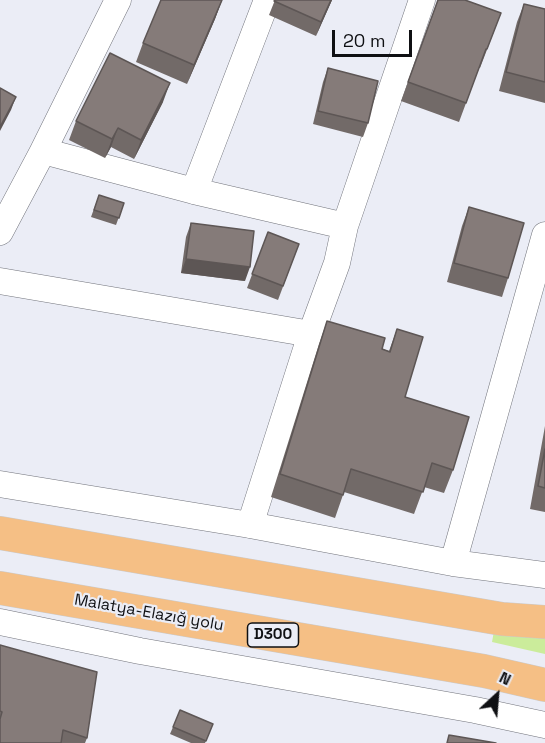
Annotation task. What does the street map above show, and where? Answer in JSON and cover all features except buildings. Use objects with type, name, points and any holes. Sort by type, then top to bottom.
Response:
[{"type":"highway","points":[[0,533],[502,619],[545,622]]},
{"type":"highway","name":"Malatya-Elazığ yolu","points":[[0,588],[484,671],[545,685]]},
{"type":"street","points":[[0,232],[118,0]]},
{"type":"street","points":[[194,191],[267,0]]},
{"type":"street","points":[[250,525],[311,334],[337,263],[345,226],[422,0]]},
{"type":"street","points":[[43,151],[194,191],[345,226]]},
{"type":"street","points":[[453,563],[545,235]]},
{"type":"street","points":[[0,281],[311,334]]},
{"type":"street","points":[[0,484],[250,525],[453,563],[545,574]]},
{"type":"street","points":[[0,622],[140,651],[475,710],[545,725]]},
{"type":"green space","points":[[494,631],[545,636],[545,654],[492,642]]}]
